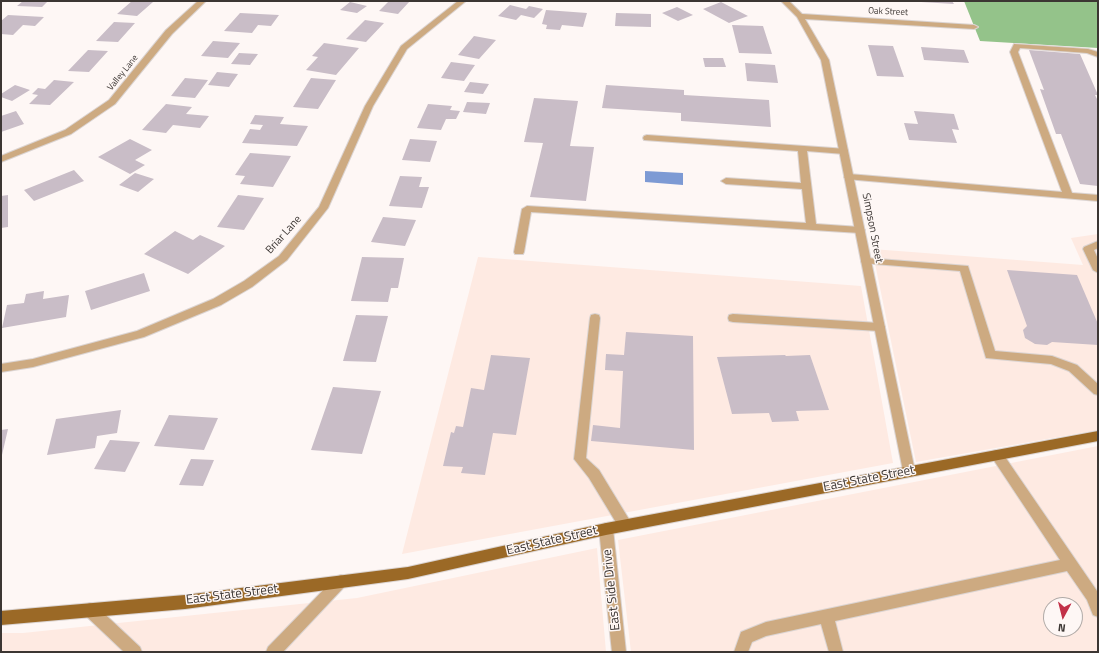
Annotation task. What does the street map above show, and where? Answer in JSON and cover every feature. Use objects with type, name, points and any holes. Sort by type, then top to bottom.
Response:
[{"type":"main road","name":"East State Street","points":[[1,618],[185,602],[408,573],[625,525],[1098,436]]},
{"type":"street","name":"Valley Lane","points":[[1,159],[68,132],[112,102],[169,32],[202,1]]},
{"type":"street","name":"Briar Lane","points":[[1,368],[33,363],[140,334],[217,302],[248,284],[283,258],[323,208],[369,106],[404,48],[462,1]]},
{"type":"street","name":"Simpson Street","points":[[785,1],[800,16],[826,60],[909,471]]},
{"type":"street","name":"Oak Street","points":[[800,16],[974,26]]},
{"type":"street","points":[[1068,196],[1014,52],[1017,46],[1088,51],[1098,55]]},
{"type":"street","points":[[647,138],[844,151]]},
{"type":"street","points":[[802,148],[811,227]]},
{"type":"street","points":[[849,177],[1098,198]]},
{"type":"street","points":[[726,181],[806,186]]},
{"type":"street","points":[[519,252],[527,209],[860,230]]},
{"type":"street","points":[[1098,244],[1088,249],[1098,270]]},
{"type":"street","points":[[866,261],[964,268],[990,355],[1052,360],[1073,368],[1098,391]]},
{"type":"street","points":[[595,318],[580,459],[594,474],[625,525]]},
{"type":"street","points":[[733,318],[879,327]]},
{"type":"street","points":[[997,455],[1092,596],[1098,610]]},
{"type":"street","name":"East Side Drive","points":[[606,529],[619,652]]},
{"type":"street","points":[[741,652],[746,637],[766,629],[1071,564]]},
{"type":"street","points":[[273,652],[341,581]]},
{"type":"street","points":[[90,610],[135,652]]},
{"type":"street","points":[[826,616],[836,652]]},
{"type":"shaded area","points":[[1098,234],[1098,430],[916,462],[872,249],[1083,265],[1071,238]]},
{"type":"shaded area","points":[[478,257],[861,286],[893,463],[402,554]]},
{"type":"shaded area","points":[[1098,446],[1098,652],[631,652],[618,540]]},
{"type":"shaded area","points":[[597,548],[606,652],[1,652],[1,633],[23,633],[357,598]]},
{"type":"green space","points":[[964,1],[1098,1],[1098,48],[980,41]]},
{"type":"water","points":[[645,171],[683,173],[683,185],[645,182]]},
{"type":"building","points":[[23,1],[48,1],[42,7],[17,6]]},
{"type":"building","points":[[132,1],[153,2],[137,16],[117,14]]},
{"type":"building","points":[[389,1],[410,1],[398,14],[379,11]]},
{"type":"building","points":[[952,1],[954,4],[921,2]]},
{"type":"building","points":[[350,2],[367,6],[357,13],[340,10]]},
{"type":"building","points":[[721,2],[748,16],[729,23],[703,9]]},
{"type":"building","points":[[510,5],[526,9],[529,6],[543,9],[534,18],[521,15],[516,20],[498,16]]},
{"type":"building","points":[[677,7],[693,15],[678,21],[662,13]]},
{"type":"building","points":[[546,10],[587,13],[583,27],[562,25],[560,30],[546,29],[547,25],[542,24]]},
{"type":"building","points":[[240,13],[279,15],[271,26],[258,25],[252,33],[224,31]]},
{"type":"building","points":[[616,13],[651,14],[651,27],[615,26]]},
{"type":"building","points":[[8,15],[44,17],[35,26],[23,25],[13,35],[1,34],[1,21]]},
{"type":"building","points":[[365,20],[384,23],[366,42],[346,39]]},
{"type":"building","points":[[114,22],[135,23],[118,42],[96,41]]},
{"type":"building","points":[[732,25],[763,26],[772,54],[739,53]]},
{"type":"building","points":[[474,36],[496,40],[479,59],[458,55]]},
{"type":"building","points":[[213,41],[240,43],[228,58],[201,56]]},
{"type":"building","points":[[324,43],[359,48],[336,75],[306,70],[318,57],[312,56]]},
{"type":"building","points":[[868,45],[893,46],[904,77],[877,76]]},
{"type":"building","points":[[921,47],[964,50],[969,63],[924,60]]},
{"type":"building","points":[[88,50],[108,51],[89,72],[68,71]]},
{"type":"building","points":[[1029,50],[1080,54],[1098,95],[1095,95],[1098,101],[1098,186],[1080,184],[1061,134],[1056,134],[1040,89],[1044,90]]},
{"type":"building","points":[[239,53],[258,54],[250,65],[231,64]]},
{"type":"building","points":[[703,58],[723,58],[726,67],[705,67]]},
{"type":"building","points":[[451,62],[475,65],[464,81],[441,78]]},
{"type":"building","points":[[745,63],[775,65],[778,83],[747,81]]},
{"type":"building","points":[[217,72],[238,74],[229,87],[208,85]]},
{"type":"building","points":[[185,78],[208,80],[195,98],[171,96]]},
{"type":"building","points":[[311,78],[336,80],[318,109],[293,107]]},
{"type":"building","points":[[54,80],[74,82],[50,105],[29,104],[38,95],[32,94],[38,88],[45,89]]},
{"type":"building","points":[[470,82],[489,84],[483,94],[464,92]]},
{"type":"building","points":[[15,85],[30,90],[12,101],[1,97],[1,94]]},
{"type":"building","points":[[606,85],[684,90],[684,95],[769,100],[771,127],[681,121],[681,113],[602,108]]},
{"type":"building","points":[[534,98],[578,101],[570,146],[594,147],[586,201],[530,197],[543,143],[524,142]]},
{"type":"building","points":[[467,102],[490,103],[486,114],[463,112]]},
{"type":"building","points":[[166,104],[192,107],[186,114],[209,116],[200,128],[173,125],[166,133],[142,130]]},
{"type":"building","points":[[428,104],[452,106],[450,110],[460,111],[456,119],[446,119],[441,130],[417,128]]},
{"type":"building","points":[[16,111],[24,124],[1,132],[1,116]]},
{"type":"building","points":[[914,111],[954,114],[959,130],[952,129],[957,143],[909,140],[904,123],[918,124]]},
{"type":"building","points":[[255,115],[284,117],[280,124],[308,126],[297,146],[242,143],[250,129],[260,130],[263,125],[250,124]]},
{"type":"building","points":[[130,139],[152,150],[135,160],[145,165],[130,174],[98,157]]},
{"type":"building","points":[[410,139],[437,141],[430,162],[402,160]]},
{"type":"building","points":[[250,153],[291,156],[273,187],[240,184],[245,176],[235,175]]},
{"type":"building","points":[[74,170],[84,181],[34,201],[24,190]]},
{"type":"building","points":[[135,173],[154,179],[138,192],[119,185]]},
{"type":"building","points":[[400,176],[422,177],[419,187],[429,187],[422,208],[389,206]]},
{"type":"building","points":[[8,195],[8,227],[1,228],[1,196]]},
{"type":"building","points":[[238,195],[264,198],[244,230],[217,227]]},
{"type":"building","points":[[383,217],[416,220],[405,246],[371,242]]},
{"type":"building","points":[[175,231],[193,240],[200,235],[225,246],[188,274],[144,254]]},
{"type":"building","points":[[362,257],[404,258],[398,288],[391,288],[388,302],[351,301]]},
{"type":"building","points":[[1007,270],[1077,275],[1098,324],[1098,345],[1052,342],[1047,345],[1035,344],[1025,338],[1023,330],[1027,326]]},
{"type":"building","points":[[144,273],[150,291],[91,310],[85,291]]},
{"type":"building","points":[[44,291],[43,299],[69,295],[66,317],[2,328],[7,305],[24,303],[26,294]]},
{"type":"building","points":[[356,315],[388,316],[376,362],[343,361]]},
{"type":"building","points":[[626,332],[693,336],[694,450],[591,441],[593,425],[620,428],[623,371],[605,370],[606,354],[624,355]]},
{"type":"building","points":[[491,355],[530,358],[516,435],[493,433],[485,475],[461,473],[463,467],[443,466],[451,432],[454,433],[456,426],[463,427],[471,388],[484,390]]},
{"type":"building","points":[[810,355],[829,410],[796,411],[799,421],[772,422],[769,413],[732,414],[717,357]]},
{"type":"building","points":[[333,387],[381,391],[362,454],[311,450]]},
{"type":"building","points":[[121,410],[117,433],[97,436],[95,448],[47,455],[56,419]]},
{"type":"building","points":[[169,415],[218,418],[204,450],[154,446]]},
{"type":"building","points":[[8,429],[2,455],[1,455],[1,430]]},
{"type":"building","points":[[110,440],[140,442],[125,472],[94,469]]},
{"type":"building","points":[[191,459],[214,460],[203,486],[179,485]]}]
